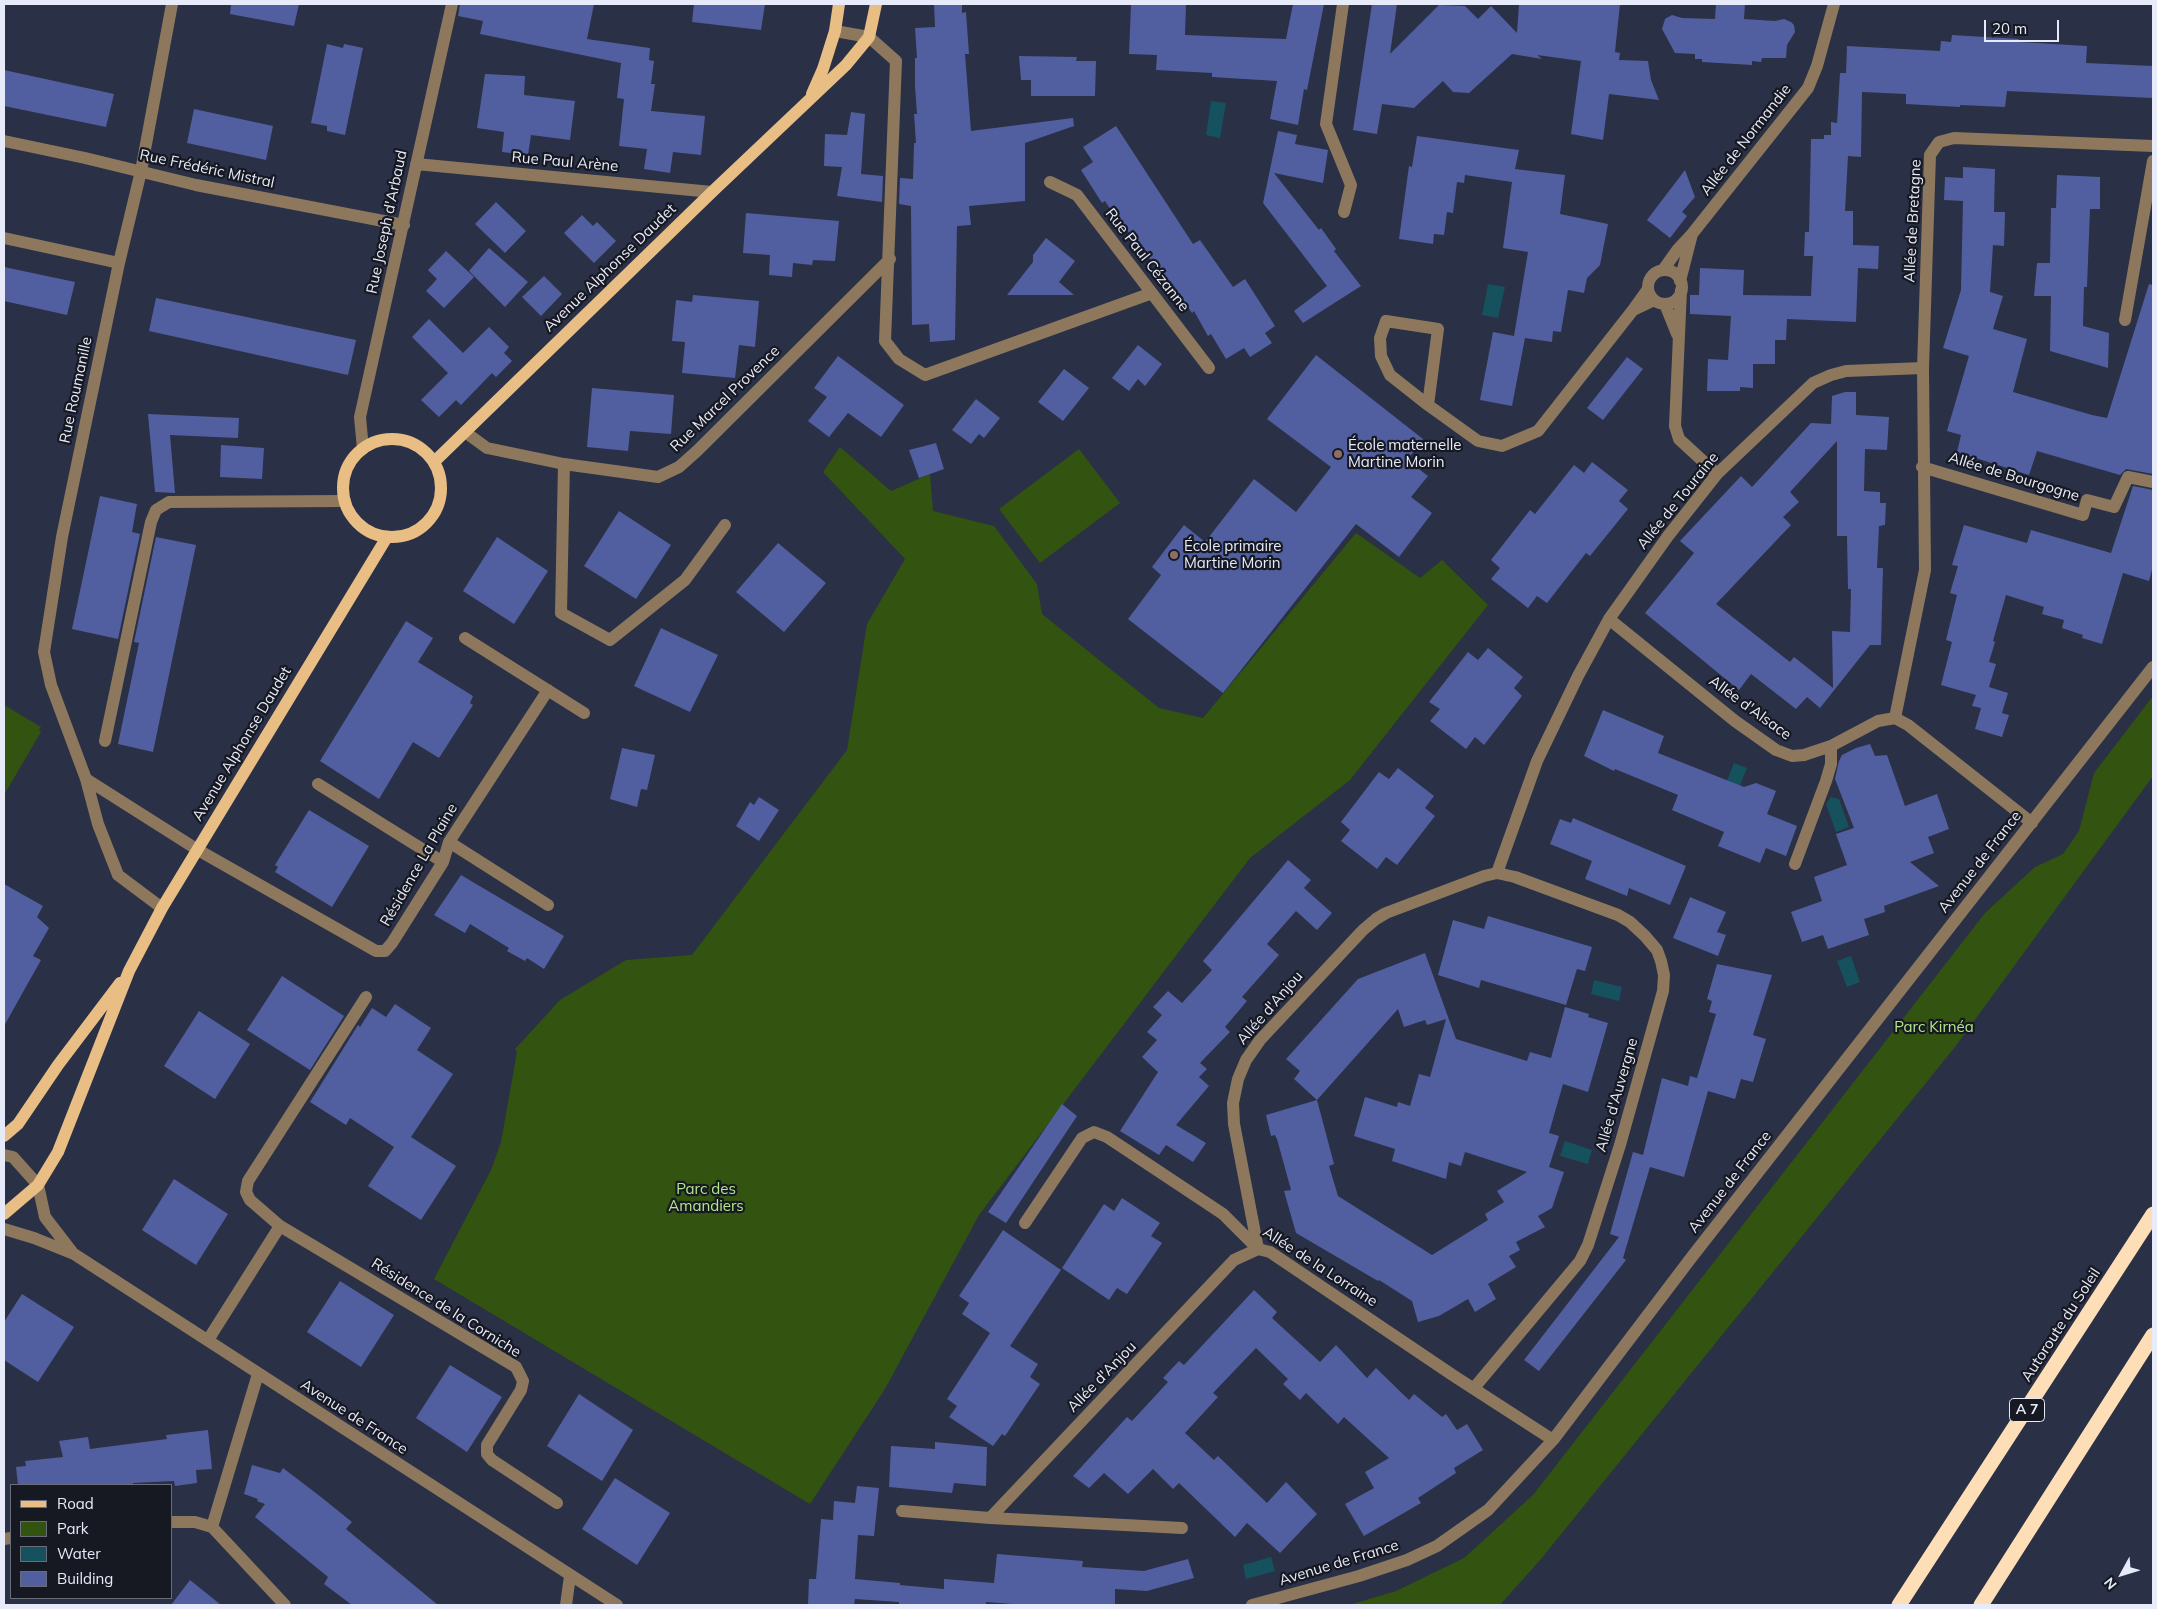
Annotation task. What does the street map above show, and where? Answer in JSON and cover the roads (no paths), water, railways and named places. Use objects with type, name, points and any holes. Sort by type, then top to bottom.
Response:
[{"type":"highway","name":"Autoroute du Soleil","points":[[1899,1605],[2153,1214]]},
{"type":"highway","points":[[1981,1605],[2153,1334]]},
{"type":"main road","name":"Avenue Alphonse Daudet","points":[[810,98],[823,69],[835,31],[838,4]]},
{"type":"main road","name":"Avenue Alphonse Daudet","points":[[434,462],[712,192],[846,65],[869,37],[876,4]]},
{"type":"main road","points":[[393,439],[409,442],[423,450],[434,462],[441,488],[439,502],[434,515],[425,525],[413,533],[400,537],[387,537],[372,533],[360,526],[350,515],[345,501],[343,486],[346,472],[352,459],[363,448],[377,441],[393,439]]},
{"type":"main road","name":"Avenue Alphonse Daudet","points":[[4,1214],[38,1185],[58,1152],[129,971],[162,908],[387,537]]},
{"type":"main road","name":"Avenue Alphonse Daudet","points":[[4,1136],[18,1124],[58,1065],[129,971]]},
{"type":"street","name":"Rue Roumanille","points":[[162,908],[118,875],[98,824],[86,779],[51,685],[44,652],[62,537],[119,263],[141,171],[172,4]]},
{"type":"street","name":"Rue Joseph d'Arbaud","points":[[363,448],[360,417],[452,4]]},
{"type":"street","points":[[1343,4],[1326,124],[1351,185],[1344,212]]},
{"type":"street","name":"Allée de Normandie","points":[[1663,270],[1808,88],[1817,66],[1834,4]]},
{"type":"street","points":[[835,31],[869,37],[896,61],[890,259],[885,341],[899,359],[925,374],[1152,293]]},
{"type":"street","name":"Allée de Bretagne","points":[[1923,368],[1930,155],[1939,142],[1954,138],[2153,146]]},
{"type":"street","name":"Rue Frédéric Mistral","points":[[4,141],[141,171],[196,186],[404,225]]},
{"type":"street","points":[[2125,320],[2153,162]]},
{"type":"street","name":"Rue Paul Arène","points":[[416,164],[712,192]]},
{"type":"street","name":"Rue Paul Cézanne","points":[[1050,182],[1077,195],[1209,368]]},
{"type":"street","name":"Allée de Normandie","points":[[1692,234],[1681,285],[1676,426],[1679,439],[1688,450],[1717,474]]},
{"type":"street","points":[[4,238],[119,263]]},
{"type":"street","name":"Rue Marcel Provence","points":[[465,432],[487,448],[564,464],[658,477],[679,467],[890,259]]},
{"type":"street","points":[[1428,405],[1438,329],[1386,321],[1380,338],[1381,356],[1390,375],[1428,405],[1478,441],[1502,446],[1538,431],[1633,310],[1656,298],[1678,298],[1681,285],[1674,273],[1663,270],[1651,278],[1656,298]]},
{"type":"street","name":"Allée de Normandie","points":[[1656,298],[1679,338]]},
{"type":"street","points":[[1923,368],[1922,467],[1925,570],[1895,718],[1908,725],[2032,823]]},
{"type":"street","name":"Allée de Touraine","points":[[1498,873],[1536,761],[1578,676],[1609,620],[1668,536],[1717,474],[1813,383],[1846,371],[1923,368]]},
{"type":"street","points":[[564,464],[561,613],[610,640],[685,580],[725,525]]},
{"type":"street","name":"Allée de Bourgogne","points":[[1922,467],[2083,515],[2087,500],[2114,507],[2128,477],[2153,482]]},
{"type":"street","points":[[104,741],[151,522],[156,510],[169,502],[345,501]]},
{"type":"street","name":"Allée d'Alsace","points":[[1609,620],[1735,721],[1776,750],[1792,756],[1804,755],[1832,746],[1878,722],[1895,718]]},
{"type":"street","points":[[464,638],[584,713]]},
{"type":"street","name":"Avenue de France","points":[[1252,1605],[1359,1576],[1406,1560],[1438,1546],[1488,1510],[1553,1440],[1698,1250],[2153,667]]},
{"type":"street","name":"Résidence La Plaine","points":[[198,850],[376,951],[385,951],[443,862],[449,842],[548,690]]},
{"type":"street","points":[[1795,864],[1826,781],[1831,764],[1832,746]]},
{"type":"street","points":[[86,779],[198,850]]},
{"type":"street","points":[[318,784],[443,862]]},
{"type":"street","points":[[449,842],[548,906]]},
{"type":"street","name":"Allée d'Anjou","points":[[990,1518],[1234,1260],[1258,1249],[1246,1176],[1234,1124],[1233,1104],[1238,1079],[1246,1060],[1260,1040],[1363,930],[1376,919],[1413,903],[1498,873]]},
{"type":"street","name":"Allée d'Auvergne","points":[[1474,1388],[1580,1261],[1588,1245],[1612,1172],[1660,1001],[1664,976],[1662,961],[1657,950],[1630,922],[1618,915],[1515,877],[1498,873]]},
{"type":"street","name":"Résidence de la Corniche","points":[[366,997],[248,1181],[246,1192],[250,1200],[280,1226],[516,1367],[523,1381],[521,1390],[486,1445],[487,1454],[492,1460],[557,1503]]},
{"type":"street","name":"Allée de la Lorraine","points":[[1025,1224],[1082,1138],[1094,1132],[1107,1137],[1223,1214],[1258,1249],[1270,1252],[1553,1440]]},
{"type":"street","points":[[4,1155],[13,1157],[38,1185]]},
{"type":"street","name":"Avenue de France","points":[[38,1185],[45,1217],[74,1254]]},
{"type":"street","points":[[208,1340],[280,1226]]},
{"type":"street","name":"Avenue de France","points":[[4,1229],[34,1238],[74,1254],[617,1605]]},
{"type":"street","points":[[212,1528],[258,1374]]},
{"type":"street","points":[[902,1511],[990,1518],[1182,1528]]},
{"type":"street","points":[[172,1522],[195,1522],[212,1528],[285,1605]]},
{"type":"street","points":[[566,1605],[570,1576]]},
{"type":"water","points":[[1211,101],[1226,103],[1220,138],[1206,135]]},
{"type":"water","points":[[1488,284],[1505,287],[1498,318],[1482,315]]},
{"type":"water","points":[[1734,763],[1747,768],[1737,793],[1724,788]]},
{"type":"water","points":[[1831,797],[1839,799],[1849,827],[1836,832],[1826,804]]},
{"type":"water","points":[[1851,956],[1860,982],[1847,987],[1837,961]]},
{"type":"water","points":[[1594,980],[1622,987],[1619,1001],[1591,994]]},
{"type":"water","points":[[1565,1141],[1592,1150],[1588,1164],[1560,1156]]},
{"type":"water","points":[[1271,1557],[1275,1571],[1246,1579],[1243,1565]]},
{"type":"place","name":"École maternelle Martine Morin","points":[[1338,454]]},
{"type":"place","name":"École primaire Martine Morin","points":[[1174,555]]},
{"type":"park label","name":"Parc Kirnéa","points":[[1934,1027]]},
{"type":"park label","name":"Parc des Amandiers","points":[[706,1198]]}]
